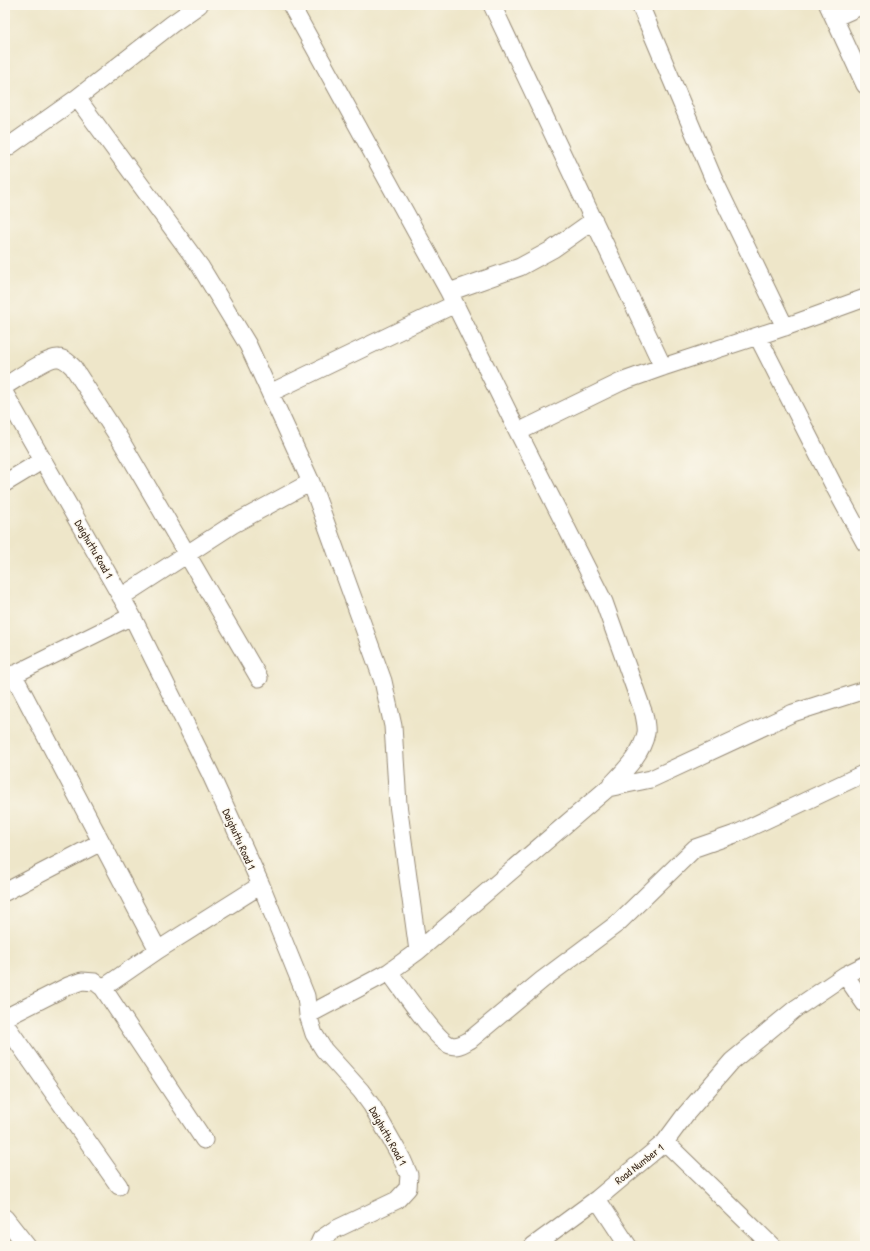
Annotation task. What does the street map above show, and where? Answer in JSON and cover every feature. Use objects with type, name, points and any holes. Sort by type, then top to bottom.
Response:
[{"type":"street","points":[[5,149],[77,98],[172,24],[199,5]]},
{"type":"street","points":[[291,5],[452,298],[604,602],[644,714],[646,733],[640,750],[608,788],[418,951],[389,972],[308,1015]]},
{"type":"street","points":[[492,5],[663,367]]},
{"type":"street","points":[[640,5],[714,180],[786,327]]},
{"type":"street","points":[[863,5],[831,11],[865,85]]},
{"type":"street","points":[[77,98],[200,266],[248,346],[311,482],[383,681],[393,726],[398,804],[418,951]]},
{"type":"street","points":[[270,393],[452,298],[520,267],[553,248],[594,220]]},
{"type":"street","points":[[518,432],[622,382],[786,327],[865,298]]},
{"type":"street","points":[[758,336],[835,488],[865,543]]},
{"type":"street","points":[[5,386],[49,360],[58,358],[66,360],[73,367],[121,441],[259,678]]},
{"type":"street","name":"Daighuttu Road 1","points":[[5,394],[132,616],[210,773],[261,886],[306,996],[308,1015],[314,1034],[324,1050],[361,1091],[372,1106],[402,1159],[409,1175],[408,1188],[397,1200],[334,1230],[321,1240],[318,1246]]},
{"type":"street","points":[[5,482],[43,460]]},
{"type":"street","points":[[121,597],[232,525],[311,482]]},
{"type":"street","points":[[132,616],[9,676],[101,842],[158,950]]},
{"type":"street","points":[[608,788],[651,779],[793,714],[865,690]]},
{"type":"street","points":[[389,972],[434,1032],[445,1042],[452,1046],[458,1046],[470,1040],[542,980],[618,923],[695,848],[738,833],[865,773]]},
{"type":"street","points":[[5,892],[101,842]]},
{"type":"street","points":[[103,988],[158,950],[261,886]]},
{"type":"street","points":[[665,1142],[685,1115],[732,1061],[795,1008],[845,975],[865,965]]},
{"type":"street","points":[[845,975],[865,1004]]},
{"type":"street","points":[[5,1018],[68,986],[82,981],[95,982],[103,988],[204,1140]]},
{"type":"street","points":[[5,1024],[119,1186]]},
{"type":"street","name":"Road Number 1","points":[[533,1246],[596,1198],[665,1142],[772,1246]]},
{"type":"street","points":[[596,1198],[628,1246]]},
{"type":"street","points":[[5,1218],[27,1246]]}]
